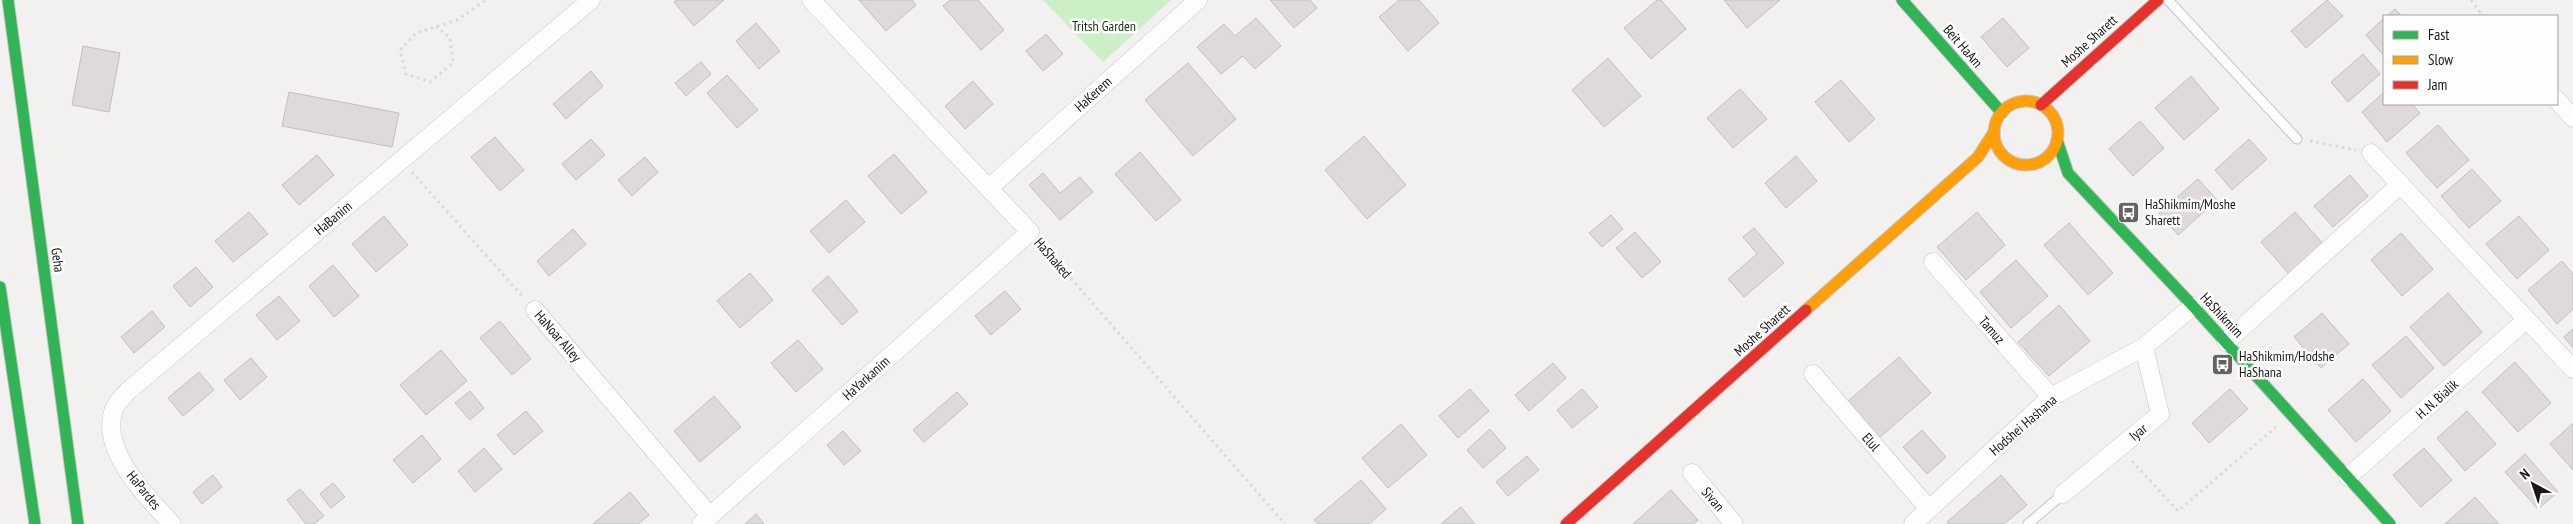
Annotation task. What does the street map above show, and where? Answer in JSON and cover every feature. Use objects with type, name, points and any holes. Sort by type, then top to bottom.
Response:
[{"type":"main road","name":"Geha","points":[[8,0],[78,524]]},
{"type":"main road","name":"Beit HaAm","points":[[1902,0],[2002,113]]},
{"type":"main road","name":"Moshe Sharett","points":[[2041,105],[2158,0]]},
{"type":"main road","points":[[2007,159],[1995,143],[1994,132],[2002,113],[2010,106],[2020,102],[2041,105],[2055,120],[2058,130],[2057,140],[2046,158],[2037,163],[2026,165]]},
{"type":"main road","name":"Moshe Sharett","points":[[1566,524],[1978,158],[1994,132]]},
{"type":"main road","name":"HaShikmim","points":[[2057,140],[2068,173],[2193,306],[2390,524]]},
{"type":"main road","points":[[1978,158],[2007,159],[2026,165],[2068,173]]},
{"type":"main road","points":[[0,287],[35,524]]},
{"type":"street","name":"HaBanim","points":[[118,455],[111,429],[114,408],[128,391],[591,0]]},
{"type":"street","name":"HaShaked","points":[[811,0],[1030,232]]},
{"type":"street","name":"HaKerem","points":[[989,188],[1198,0]]},
{"type":"street","points":[[2558,101],[2573,118]]},
{"type":"street","points":[[2372,153],[2573,369]]},
{"type":"street","points":[[2226,342],[2401,184]]},
{"type":"street","name":"HaYarkanim","points":[[706,520],[1030,232]]},
{"type":"street","name":"Tamuz","points":[[1933,262],[2051,397]]},
{"type":"street","name":"Hodshei Hashana","points":[[1913,524],[2051,397],[2144,347],[2193,306]]},
{"type":"street","name":"HaNoar Alley","points":[[535,310],[706,520]]},
{"type":"street","name":"H. N. Bialik","points":[[2348,478],[2526,320]]},
{"type":"street","name":"Iyar","points":[[2063,494],[2160,414],[2144,347]]},
{"type":"street","name":"Elul","points":[[1813,374],[1929,509]]},
{"type":"street","name":"HaPardes","points":[[118,455],[138,486],[172,524]]},
{"type":"street","name":"Sivan","points":[[1692,474],[1734,524]]},
{"type":"lane","points":[[2168,0],[2298,139]]},
{"type":"lane","points":[[2028,524],[2063,494]]},
{"type":"path","points":[[436,26],[450,38],[453,64],[430,82],[406,74],[400,50],[416,33],[436,26],[457,20],[486,0]]},
{"type":"path","points":[[2470,0],[2482,15]]},
{"type":"path","points":[[2298,139],[2372,153]]},
{"type":"path","name":"HaNoar Alley","points":[[402,160],[535,310]]},
{"type":"path","name":"HaShaked","points":[[1030,232],[1285,524]]},
{"type":"path","points":[[2119,448],[2178,510],[2291,414]]},
{"type":"green space","name":"Tritsh Garden","points":[[1043,0],[1171,0],[1103,62]]},
{"type":"building","points":[[676,0],[724,0],[694,26],[674,2]]},
{"type":"building","points":[[859,0],[912,0],[916,5],[886,31]]},
{"type":"building","points":[[950,0],[978,0],[1004,30],[981,50],[943,6]]},
{"type":"building","points":[[1270,0],[1310,0],[1317,8],[1294,28]]},
{"type":"building","points":[[1399,0],[1419,0],[1439,23],[1408,51],[1379,17]]},
{"type":"building","points":[[1657,0],[1661,0],[1686,29],[1651,59],[1624,28]]},
{"type":"building","points":[[1724,0],[1780,0],[1747,28]]},
{"type":"building","points":[[2327,0],[2343,16],[2306,48],[2291,31]]},
{"type":"building","points":[[2395,9],[2401,15],[2388,15]]},
{"type":"building","points":[[1256,18],[1281,46],[1255,69],[1243,56],[1221,74],[1197,47],[1224,24],[1235,36]]},
{"type":"building","points":[[2003,18],[2029,48],[2007,67],[1981,37]]},
{"type":"building","points":[[2383,19],[2383,55],[2366,35]]},
{"type":"building","points":[[756,23],[780,51],[759,69],[736,41]]},
{"type":"building","points":[[1046,34],[1063,54],[1043,71],[1026,51]]},
{"type":"building","points":[[83,46],[120,53],[109,112],[72,105]]},
{"type":"building","points":[[2363,54],[2380,74],[2348,102],[2331,82]]},
{"type":"building","points":[[1608,58],[1641,96],[1604,127],[1572,90]]},
{"type":"building","points":[[701,62],[711,74],[686,96],[675,83]]},
{"type":"building","points":[[1188,63],[1236,119],[1193,156],[1145,100]]},
{"type":"building","points":[[591,71],[603,86],[566,119],[553,104]]},
{"type":"building","points":[[727,75],[758,110],[737,128],[707,93]]},
{"type":"building","points":[[2191,76],[2219,109],[2184,140],[2155,108]]},
{"type":"building","points":[[1841,80],[1875,119],[1849,142],[1815,102]]},
{"type":"building","points":[[973,81],[993,104],[965,129],[945,106]]},
{"type":"building","points":[[1740,89],[1767,119],[1733,148],[1707,118]]},
{"type":"building","points":[[289,92],[399,113],[392,147],[282,126]]},
{"type":"building","points":[[2383,93],[2383,105],[2413,105],[2420,113],[2387,142],[2362,112]]},
{"type":"building","points":[[2140,121],[2164,148],[2133,176],[2109,149]]},
{"type":"building","points":[[2438,125],[2469,160],[2437,188],[2406,153]]},
{"type":"building","points":[[1364,136],[1406,185],[1367,219],[1325,170]]},
{"type":"building","points":[[495,137],[524,170],[500,191],[471,157]]},
{"type":"building","points":[[591,139],[605,155],[576,180],[562,164]]},
{"type":"building","points":[[2249,139],[2267,159],[2232,190],[2215,170]]},
{"type":"building","points":[[1140,152],[1181,200],[1156,221],[1115,174]]},
{"type":"building","points":[[894,154],[927,192],[901,214],[868,176]]},
{"type":"building","points":[[317,155],[334,175],[299,205],[282,185]]},
{"type":"building","points":[[1796,156],[1817,181],[1786,208],[1765,183]]},
{"type":"building","points":[[645,157],[658,172],[632,196],[618,180]]},
{"type":"building","points":[[2472,169],[2501,201],[2469,228],[2441,196]]},
{"type":"building","points":[[1043,173],[1060,193],[1080,177],[1093,192],[1060,220],[1029,185]]},
{"type":"building","points":[[2350,175],[2368,196],[2333,227],[2314,206]]},
{"type":"building","points":[[2198,179],[2217,200],[2178,235],[2159,213]]},
{"type":"building","points":[[846,200],[865,222],[829,253],[810,231]]},
{"type":"building","points":[[249,212],[268,234],[233,262],[215,241]]},
{"type":"building","points":[[1977,212],[2005,245],[1966,280],[1937,247]]},
{"type":"building","points":[[2295,212],[2324,245],[2290,275],[2261,242]]},
{"type":"building","points":[[1611,215],[1623,229],[1602,247],[1589,233]]},
{"type":"building","points":[[384,216],[408,245],[376,272],[352,244]]},
{"type":"building","points":[[2519,216],[2549,250],[2517,279],[2486,244]]},
{"type":"building","points":[[2069,223],[2113,273],[2088,295],[2044,245]]},
{"type":"building","points":[[1754,228],[1784,263],[1744,297],[1728,279],[1757,254],[1743,237]]},
{"type":"building","points":[[573,229],[586,244],[549,276],[537,261]]},
{"type":"building","points":[[1635,232],[1661,262],[1642,278],[1616,248]]},
{"type":"building","points":[[2401,233],[2433,269],[2402,296],[2371,260]]},
{"type":"building","points":[[2016,260],[2048,296],[2011,328],[1980,292]]},
{"type":"building","points":[[2562,261],[2573,274],[2573,309],[2557,324],[2528,290]]},
{"type":"building","points":[[333,265],[359,296],[334,317],[309,286]]},
{"type":"building","points":[[196,267],[213,287],[190,307],[173,286]]},
{"type":"building","points":[[750,273],[773,300],[740,328],[717,301]]},
{"type":"building","points":[[828,276],[858,311],[842,325],[812,290]]},
{"type":"building","points":[[1005,291],[1021,309],[991,335],[975,316]]},
{"type":"building","points":[[2448,293],[2482,332],[2444,366],[2410,327]]},
{"type":"building","points":[[279,296],[300,321],[277,340],[256,315]]},
{"type":"building","points":[[2059,305],[2090,341],[2049,376],[2018,342]]},
{"type":"building","points":[[152,311],[165,327],[134,353],[121,337]]},
{"type":"building","points":[[2322,313],[2349,344],[2321,368],[2294,337]]},
{"type":"building","points":[[500,321],[531,359],[512,375],[480,338]]},
{"type":"building","points":[[2573,329],[2573,348],[2564,337]]},
{"type":"building","points":[[2406,336],[2434,368],[2401,398],[2372,365]]},
{"type":"building","points":[[798,340],[823,369],[796,392],[771,363]]},
{"type":"building","points":[[441,350],[467,381],[426,415],[400,385]]},
{"type":"building","points":[[1899,357],[1931,393],[1879,438],[1847,402]]},
{"type":"building","points":[[251,358],[267,377],[240,400],[224,380]]},
{"type":"building","points":[[2515,362],[2551,403],[2518,432],[2482,392]]},
{"type":"building","points":[[1553,363],[1566,378],[1529,411],[1515,395]]},
{"type":"building","points":[[199,372],[214,390],[183,416],[168,398]]},
{"type":"building","points":[[2363,379],[2391,411],[2356,442],[2328,410]]},
{"type":"building","points":[[1470,389],[1489,411],[1458,438],[1439,416]]},
{"type":"building","points":[[1582,389],[1598,407],[1572,428],[1557,410]]},
{"type":"building","points":[[2230,389],[2248,409],[2209,443],[2192,423]]},
{"type":"building","points":[[470,391],[484,408],[470,420],[455,403]]},
{"type":"building","points":[[957,392],[968,404],[924,442],[913,430]]},
{"type":"building","points":[[714,396],[741,427],[700,462],[674,431]]},
{"type":"building","points":[[526,411],[543,431],[514,455],[497,435]]},
{"type":"building","points":[[2467,411],[2496,444],[2465,471],[2437,438]]},
{"type":"building","points":[[2573,423],[2573,470],[2550,444]]},
{"type":"building","points":[[1401,424],[1427,455],[1388,488],[1362,458]]},
{"type":"building","points":[[1490,429],[1506,448],[1483,468],[1467,450]]},
{"type":"building","points":[[1922,430],[1946,457],[1927,474],[1903,447]]},
{"type":"building","points":[[843,431],[861,451],[844,465],[827,445]]},
{"type":"building","points":[[422,435],[441,459],[413,483],[393,460]]},
{"type":"building","points":[[484,448],[502,469],[475,492],[458,471]]},
{"type":"building","points":[[2424,448],[2452,480],[2421,507],[2393,475]]},
{"type":"building","points":[[2525,454],[2558,492],[2538,509],[2505,472]]},
{"type":"building","points":[[1527,456],[1539,470],[1508,496],[1496,482]]},
{"type":"building","points":[[213,475],[222,487],[202,504],[193,492]]},
{"type":"building","points":[[2001,475],[2027,505],[2004,524],[1949,524],[1947,522]]},
{"type":"building","points":[[1361,480],[1386,509],[1369,524],[1318,524],[1314,520]]},
{"type":"building","points":[[333,483],[345,497],[331,508],[320,494]]},
{"type":"building","points":[[300,489],[324,516],[314,524],[306,524],[287,500]]},
{"type":"building","points":[[1671,490],[1698,520],[1693,524],[1633,524]]},
{"type":"building","points":[[630,492],[649,515],[638,524],[593,524]]},
{"type":"building","points":[[2475,497],[2499,524],[2445,524]]},
{"type":"building","points":[[1461,507],[1475,524],[1441,524]]},
{"type":"building","points":[[756,514],[764,524],[745,524]]},
{"type":"traffic: fast","points":[[8,0],[78,524]]},
{"type":"traffic: fast","points":[[1902,0],[2002,113]]},
{"type":"traffic: fast","points":[[2057,140],[2068,173],[2193,306],[2390,524]]},
{"type":"traffic: fast","points":[[0,287],[35,524]]},
{"type":"traffic: slow","points":[[2026,101],[2044,107],[2052,115],[2058,133],[2052,151],[2044,159],[2026,165],[2008,159],[2000,151],[1994,133],[2000,115],[2008,107],[2026,101]]},
{"type":"traffic: slow","points":[[1806,310],[1978,157],[1994,132]]},
{"type":"traffic: jam","points":[[2041,105],[2158,0]]},
{"type":"traffic: jam","points":[[1566,524],[1806,310]]},
{"type":"place","name":"HaShikmim/Moshe Sharett","points":[[2129,212]]},
{"type":"place","name":"HaShikmim/Hodshe HaShana","points":[[2223,364]]}]
